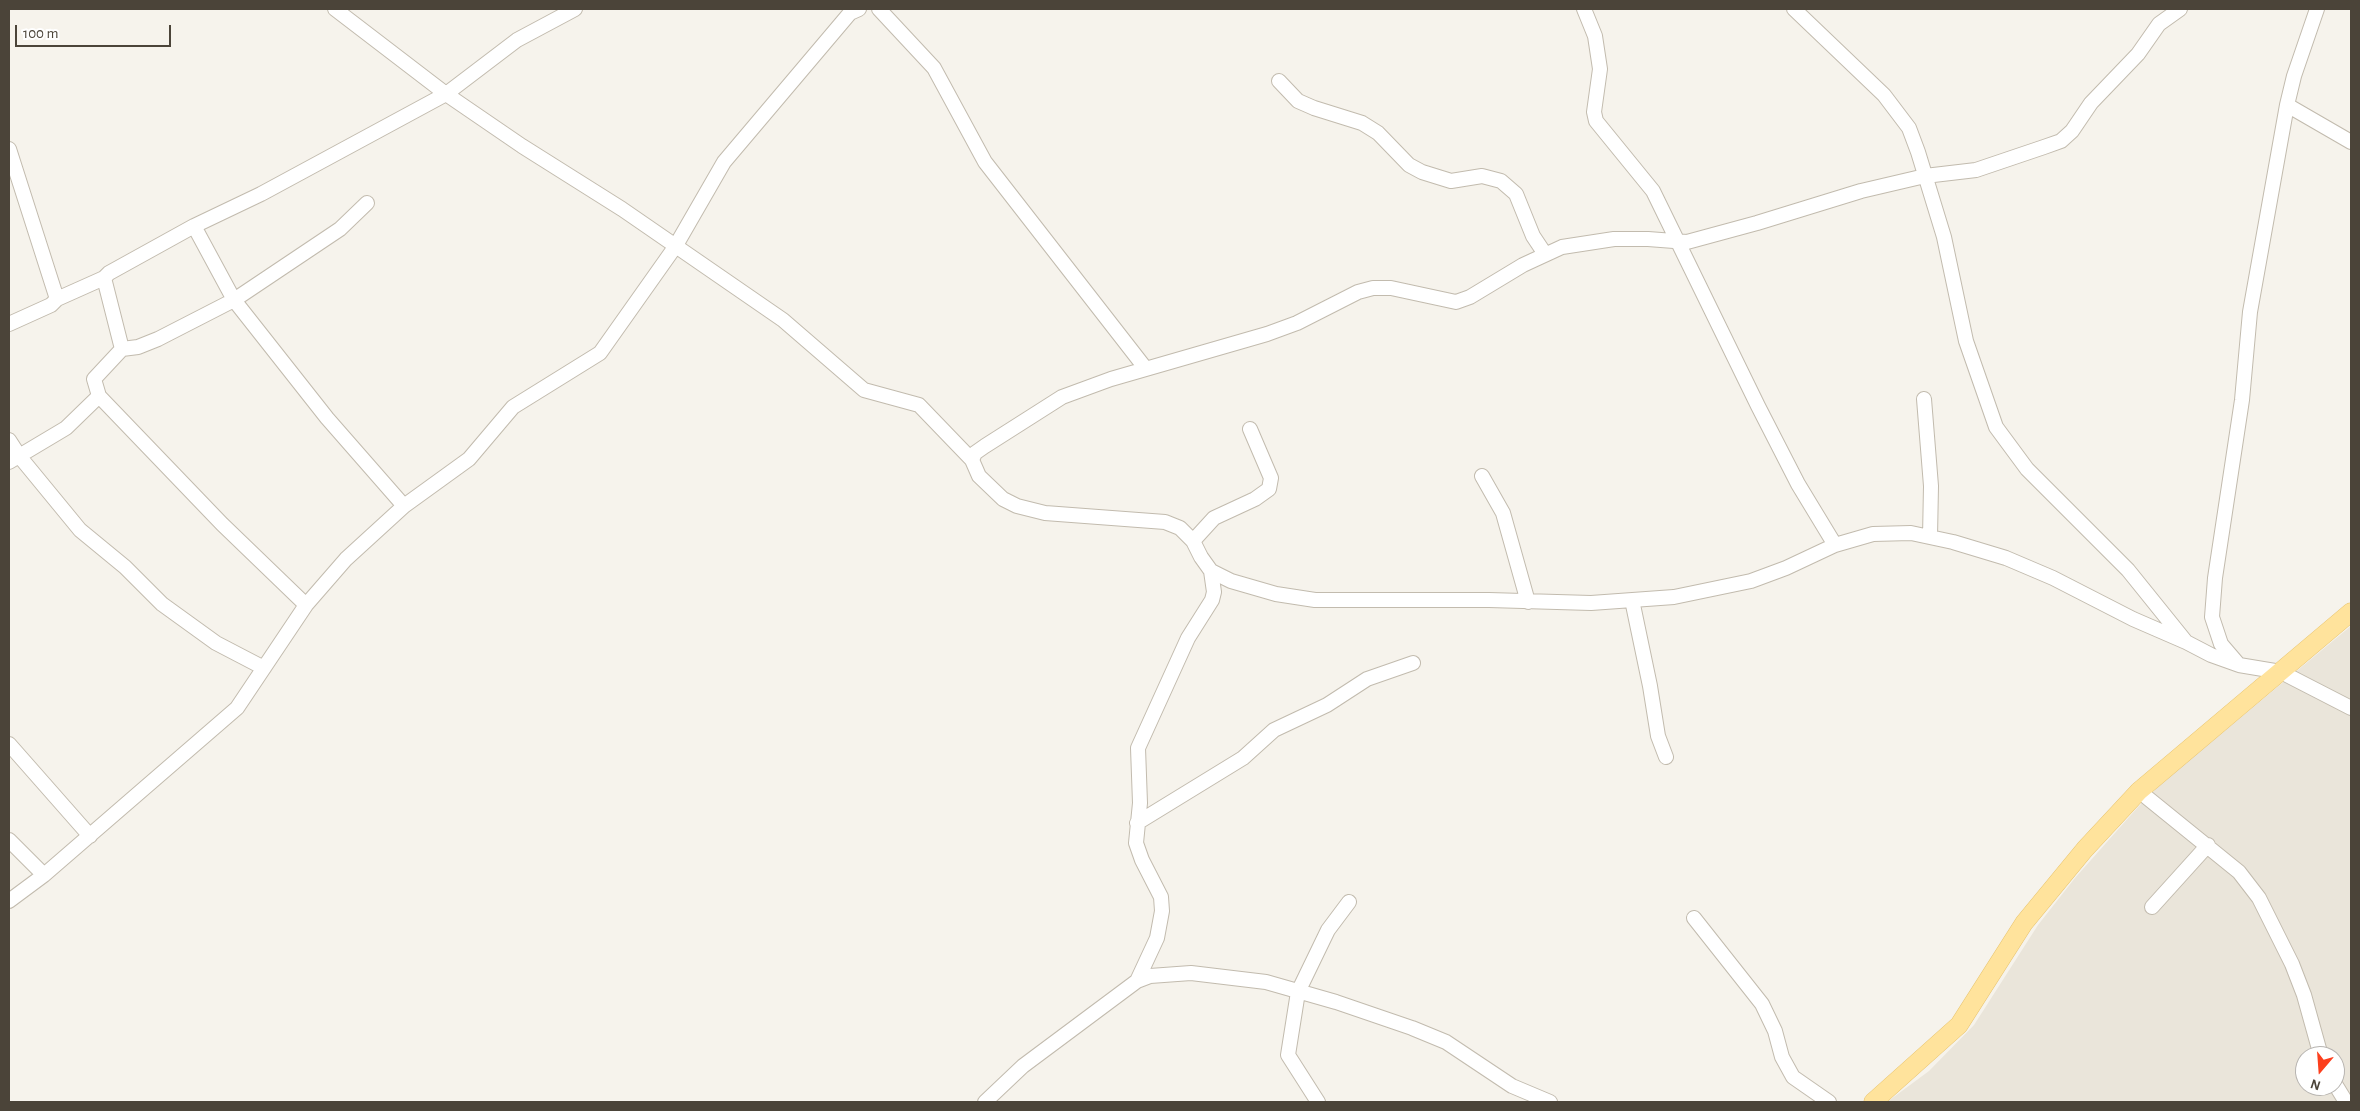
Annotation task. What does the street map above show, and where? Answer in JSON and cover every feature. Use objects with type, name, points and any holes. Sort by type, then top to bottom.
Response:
[{"type":"main road","points":[[1878,1101],[1959,1024],[2024,923],[2085,849],[2138,791],[2351,612]]},
{"type":"street","points":[[334,9],[446,94],[522,146],[622,209],[783,320],[864,390],[918,405],[972,460],[979,476],[1003,499],[1017,506],[1071,516],[1118,517],[1165,522],[1180,528],[1193,541],[1200,557],[1211,571],[1231,581],[1276,594],[1315,600],[1592,603],[1674,597],[1751,581],[1786,568],[1835,545],[1873,534],[1911,532],[2006,558],[2053,578],[2133,619],[2211,655],[2239,665],[2281,672],[2351,708]]},
{"type":"street","points":[[9,324],[51,305],[56,299],[104,278],[109,273],[194,226],[261,194],[446,94],[517,40],[575,9]]},
{"type":"street","points":[[9,901],[44,875],[237,708],[306,605],[346,559],[404,506],[469,459],[513,407],[600,352],[675,247],[724,162],[850,13],[859,9]]},
{"type":"street","points":[[879,9],[934,68],[985,162],[1146,368]]},
{"type":"street","points":[[1584,9],[1595,36],[1600,70],[1594,112],[1596,121],[1653,191],[1794,475],[1835,545]]},
{"type":"street","points":[[1794,9],[1884,95],[1909,128],[1944,237],[1966,341],[1996,427],[2026,469],[2128,570],[2186,642]]},
{"type":"street","points":[[972,460],[975,454],[986,446],[1062,397],[1146,368],[1267,334],[1319,313],[1358,292],[1373,288],[1392,288],[1456,302],[1470,297],[1546,254],[1562,248],[1614,239],[1648,239],[1677,242],[1721,233],[1861,191],[1925,176],[1976,170],[2061,140],[2072,131],[2091,103],[2138,54],[2159,24],[2180,9]]},
{"type":"street","points":[[2239,665],[2221,644],[2212,617],[2214,578],[2242,400],[2250,312],[2287,105],[2294,76],[2317,9]]},
{"type":"street","points":[[1279,81],[1298,101],[1362,123],[1378,133],[1409,165],[1422,172],[1450,181],[1482,176],[1501,181],[1516,194],[1533,236],[1546,254]]},
{"type":"street","points":[[2287,105],[2351,142]]},
{"type":"street","points":[[9,149],[56,299]]},
{"type":"street","points":[[306,605],[222,524],[99,396],[94,379],[122,349],[138,347],[158,339],[234,300],[340,229],[367,203]]},
{"type":"street","points":[[194,226],[234,300],[327,418],[404,506]]},
{"type":"street","points":[[104,278],[122,349]]},
{"type":"street","points":[[14,460],[66,428],[99,396]]},
{"type":"street","points":[[1924,399],[1931,486],[1930,537]]},
{"type":"street","points":[[1193,541],[1214,518],[1255,499],[1269,489],[1271,478],[1250,429]]},
{"type":"street","points":[[9,440],[14,460],[80,530],[125,567],[162,604],[216,643],[264,668]]},
{"type":"street","points":[[1482,476],[1503,513],[1528,602]]},
{"type":"street","points":[[1137,980],[1157,938],[1162,911],[1161,897],[1142,860],[1136,843],[1140,803],[1138,748],[1180,654],[1212,600],[1214,592],[1211,571]]},
{"type":"street","points":[[1632,600],[1650,686],[1658,736],[1666,757]]},
{"type":"street","points":[[1138,823],[1243,758],[1274,730],[1328,705],[1367,679],[1413,663]]},
{"type":"street","points":[[9,744],[90,836]]},
{"type":"street","points":[[2138,791],[2208,845],[2239,872],[2259,898],[2278,933],[2304,994],[2318,1046]]},
{"type":"street","points":[[9,840],[44,875]]},
{"type":"street","points":[[2152,907],[2208,845]]},
{"type":"street","points":[[1318,1102],[1288,1055],[1298,992],[1324,936],[1349,902]]},
{"type":"street","points":[[1694,918],[1721,953],[1743,977],[1762,1004],[1775,1031],[1782,1057],[1793,1077],[1829,1102]]},
{"type":"street","points":[[985,1102],[1023,1066],[1137,980],[1157,975],[1191,973],[1266,982],[1435,1037],[1512,1086],[1550,1102]]},
{"type":"shaded area","points":[[2351,626],[2351,1102],[1887,1102],[1929,1071],[1974,1025],[2038,925],[2075,878],[2138,807],[2164,781]]}]
